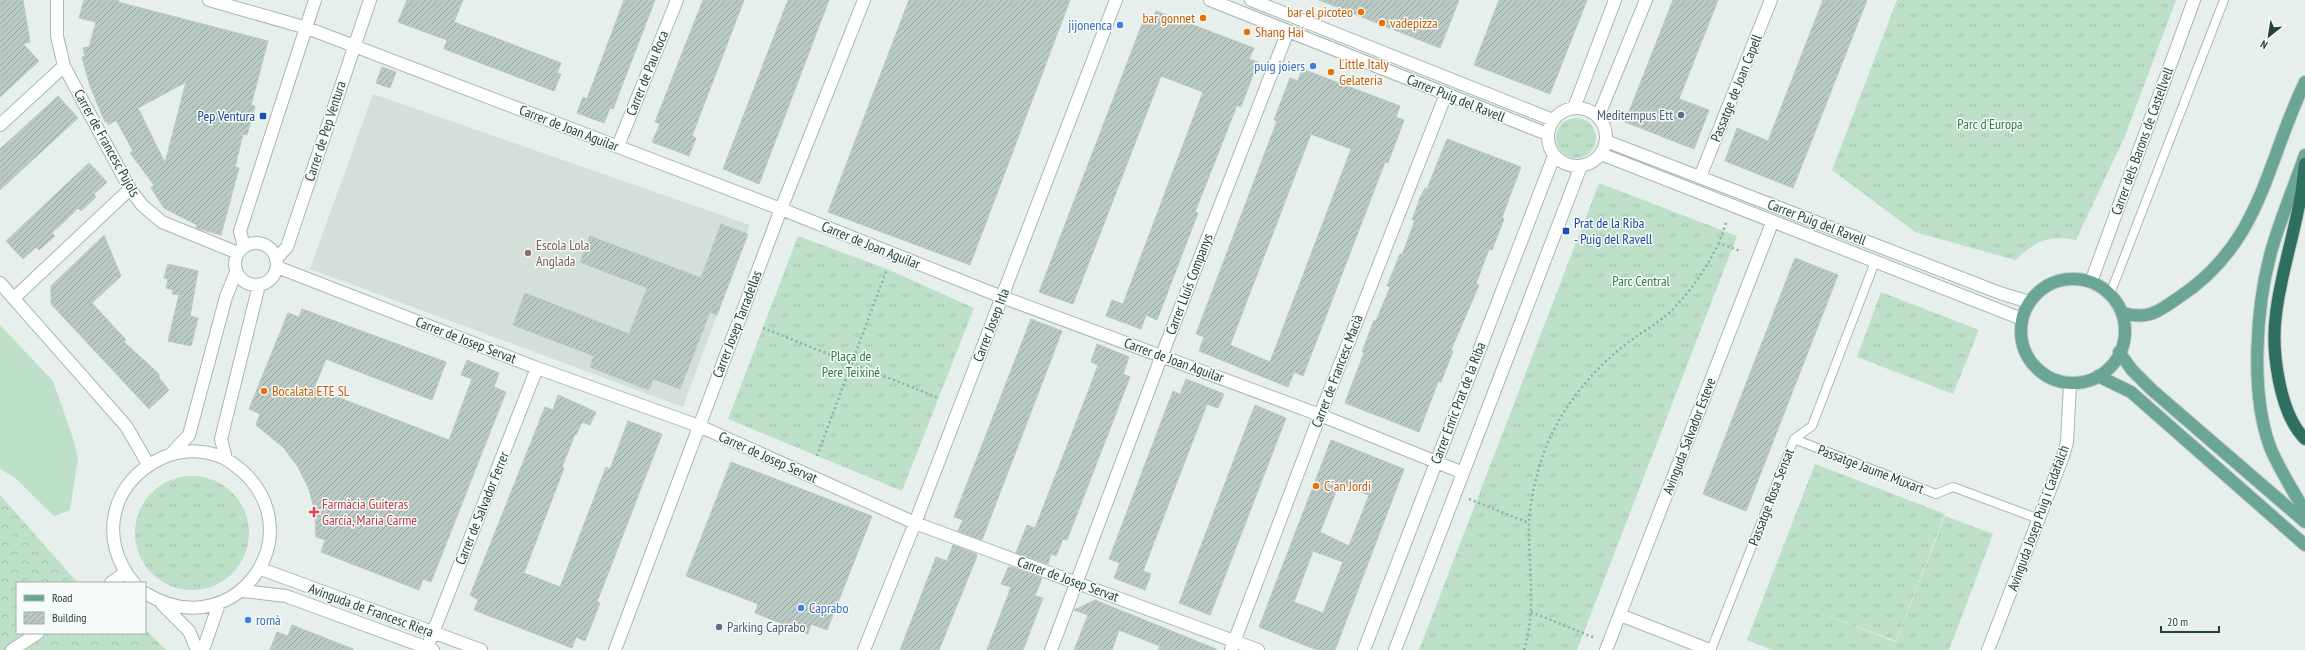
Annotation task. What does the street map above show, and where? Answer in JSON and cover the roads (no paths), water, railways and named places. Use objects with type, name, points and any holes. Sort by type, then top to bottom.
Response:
[{"type":"highway","points":[[2305,164],[2299,209],[2276,316],[2278,377],[2283,400],[2300,434],[2305,439]]},
{"type":"main road","points":[[2123,313],[2137,317],[2149,315],[2166,307],[2198,286],[2217,267],[2235,245],[2261,198],[2284,131],[2305,82]]},
{"type":"main road","points":[[2305,155],[2271,252],[2260,314],[2257,363],[2262,409],[2270,447],[2289,485],[2305,511]]},
{"type":"main road","points":[[2072,279],[2091,282],[2110,294],[2123,313],[2124,341],[2119,352],[2108,368],[2098,376],[2089,380],[2070,383],[2055,380],[2041,372],[2031,362],[2024,350],[2021,335],[2022,319],[2029,302],[2040,290],[2054,282],[2072,279]]},
{"type":"main road","points":[[2119,352],[2132,370],[2152,390],[2305,522]]},
{"type":"main road","points":[[2098,376],[2130,392],[2305,545]]},
{"type":"street","name":"Carrer de Francesc Pujols","points":[[57,0],[57,36],[64,66],[130,189],[142,205],[162,222],[240,250]]},
{"type":"street","name":"Carrer de Joan Aguilar","points":[[209,0],[307,28],[781,209],[1002,297],[1162,355],[1320,415],[1461,472]]},
{"type":"street","points":[[240,250],[250,243],[263,244],[274,253],[276,263],[271,278],[259,285],[245,282],[236,272],[234,265],[240,250],[240,231],[315,0]]},
{"type":"street","name":"Carrer de Pep Ventura","points":[[276,263],[287,247],[370,0]]},
{"type":"street","name":"Carrer de Pau Roca","points":[[618,146],[677,0]]},
{"type":"street","name":"Carrer Josep Tarradellas","points":[[615,650],[781,209],[864,0]]},
{"type":"street","name":"Carrer Josep Irla","points":[[864,650],[915,523],[1116,0]]},
{"type":"street","name":"Carrer Puig del Ravell","points":[[1210,0],[1547,134]]},
{"type":"street","name":"Carrer Puig del Ravell","points":[[1250,0],[1553,120]]},
{"type":"street","points":[[1574,108],[1615,0]]},
{"type":"street","points":[[1598,117],[1646,0]]},
{"type":"street","name":"Passatge de Joan Capell","points":[[1700,177],[1771,0]]},
{"type":"street","name":"Carrer dels Barons de Castellvell","points":[[2091,282],[2194,0]]},
{"type":"street","name":"Carrer Lluís Companys","points":[[1051,650],[1078,583],[1162,355],[1288,31]]},
{"type":"street","points":[[0,125],[64,66]]},
{"type":"street","name":"Carrer de Francesc Macià","points":[[1233,646],[1320,415],[1446,94]]},
{"type":"street","points":[[1574,108],[1588,110],[1598,117],[1604,126],[1606,141],[1601,154],[1593,162],[1581,166],[1566,165],[1554,156],[1548,144],[1547,134],[1553,120],[1558,114],[1574,108]]},
{"type":"street","name":"Carrer Puig del Ravell","points":[[1606,141],[2000,293],[2029,302]]},
{"type":"street","name":"Carrer Puig del Ravell","points":[[1601,154],[1772,223],[2022,319]]},
{"type":"street","name":"Carrer Enric Prat de la Riba","points":[[1364,650],[1554,156]]},
{"type":"street","name":"Carrer Enric Prat de la Riba","points":[[1395,650],[1461,472],[1581,166]]},
{"type":"street","points":[[14,298],[130,189]]},
{"type":"street","name":"Avinguda Salvador Esteve","points":[[1607,647],[1772,223]]},
{"type":"street","name":"Carrer de Josep Servat","points":[[276,263],[537,368],[699,426],[915,523],[1078,583],[1233,646],[1258,650]]},
{"type":"street","points":[[171,454],[189,435],[226,297],[236,272]]},
{"type":"street","points":[[0,283],[126,426],[148,464]]},
{"type":"street","points":[[226,459],[221,439],[259,285]]},
{"type":"street","name":"Carrer de Salvador Ferrer","points":[[430,649],[432,633],[537,368]]},
{"type":"street","name":"Avinguda Josep Puig i Cadafalch","points":[[1988,650],[2067,442],[2070,383]]},
{"type":"street","points":[[133,582],[125,573],[115,550],[113,526],[118,502],[130,481],[148,464],[171,454],[190,451],[208,453],[226,459],[247,474],[262,495],[270,519],[270,545],[261,569],[243,591],[219,604],[199,609],[179,608],[159,602]]},
{"type":"street","name":"Avinguda de Francesc Riera","points":[[261,569],[481,650]]},
{"type":"street","points":[[112,582],[125,573]]},
{"type":"street","name":"Avinguda de Francesc Riera","points":[[243,591],[286,596],[430,649]]},
{"type":"street","points":[[146,594],[159,602],[189,631],[198,650]]},
{"type":"street","points":[[203,650],[219,604]]},
{"type":"street","points":[[1620,615],[1710,650]]},
{"type":"street","points":[[12,650],[36,634]]},
{"type":"lane","points":[[2110,294],[2224,0]]},
{"type":"lane","name":"Passatge Rosa Sensat","points":[[1710,650],[1794,439],[1812,426],[1874,262]]},
{"type":"lane","name":"Passatge Jaume Muxart","points":[[1794,439],[1936,494],[1953,487],[2039,519]]},
{"type":"place","name":"bar el picoteo","points":[[1361,12]]},
{"type":"place","name":"bar gonnet","points":[[1203,18]]},
{"type":"place","name":"vadepizza","points":[[1382,23]]},
{"type":"place","name":"jijonenca","points":[[1120,25]]},
{"type":"place","name":"Shang Hai","points":[[1247,32]]},
{"type":"place","name":"puig joiers","points":[[1313,66]]},
{"type":"place","name":"Little Italy Gelateria","points":[[1331,72]]},
{"type":"place","name":"Meditempus Ett","points":[[1681,115]]},
{"type":"place","name":"Pep Ventura","points":[[263,116]]},
{"type":"place","name":"Prat de la Riba - Puig del Ravell","points":[[1566,231]]},
{"type":"place","name":"Escola Lola Anglada","points":[[528,253]]},
{"type":"place","name":"Bocalata ETE SL","points":[[264,391]]},
{"type":"place","name":"C´an Jordi","points":[[1316,486]]},
{"type":"place","name":"Farmàcia Guiteras García, Maria Carme","points":[[314,512]]},
{"type":"place","name":"Caprabo","points":[[801,608]]},
{"type":"place","name":"romà","points":[[248,620]]},
{"type":"place","name":"Parking Caprabo","points":[[719,627]]},
{"type":"park label","name":"Parc d'Europa","points":[[1990,124]]},
{"type":"park label","name":"Parc Central","points":[[1641,281]]},
{"type":"park label","name":"Plaça de Pere Teixiné","points":[[851,364]]}]
